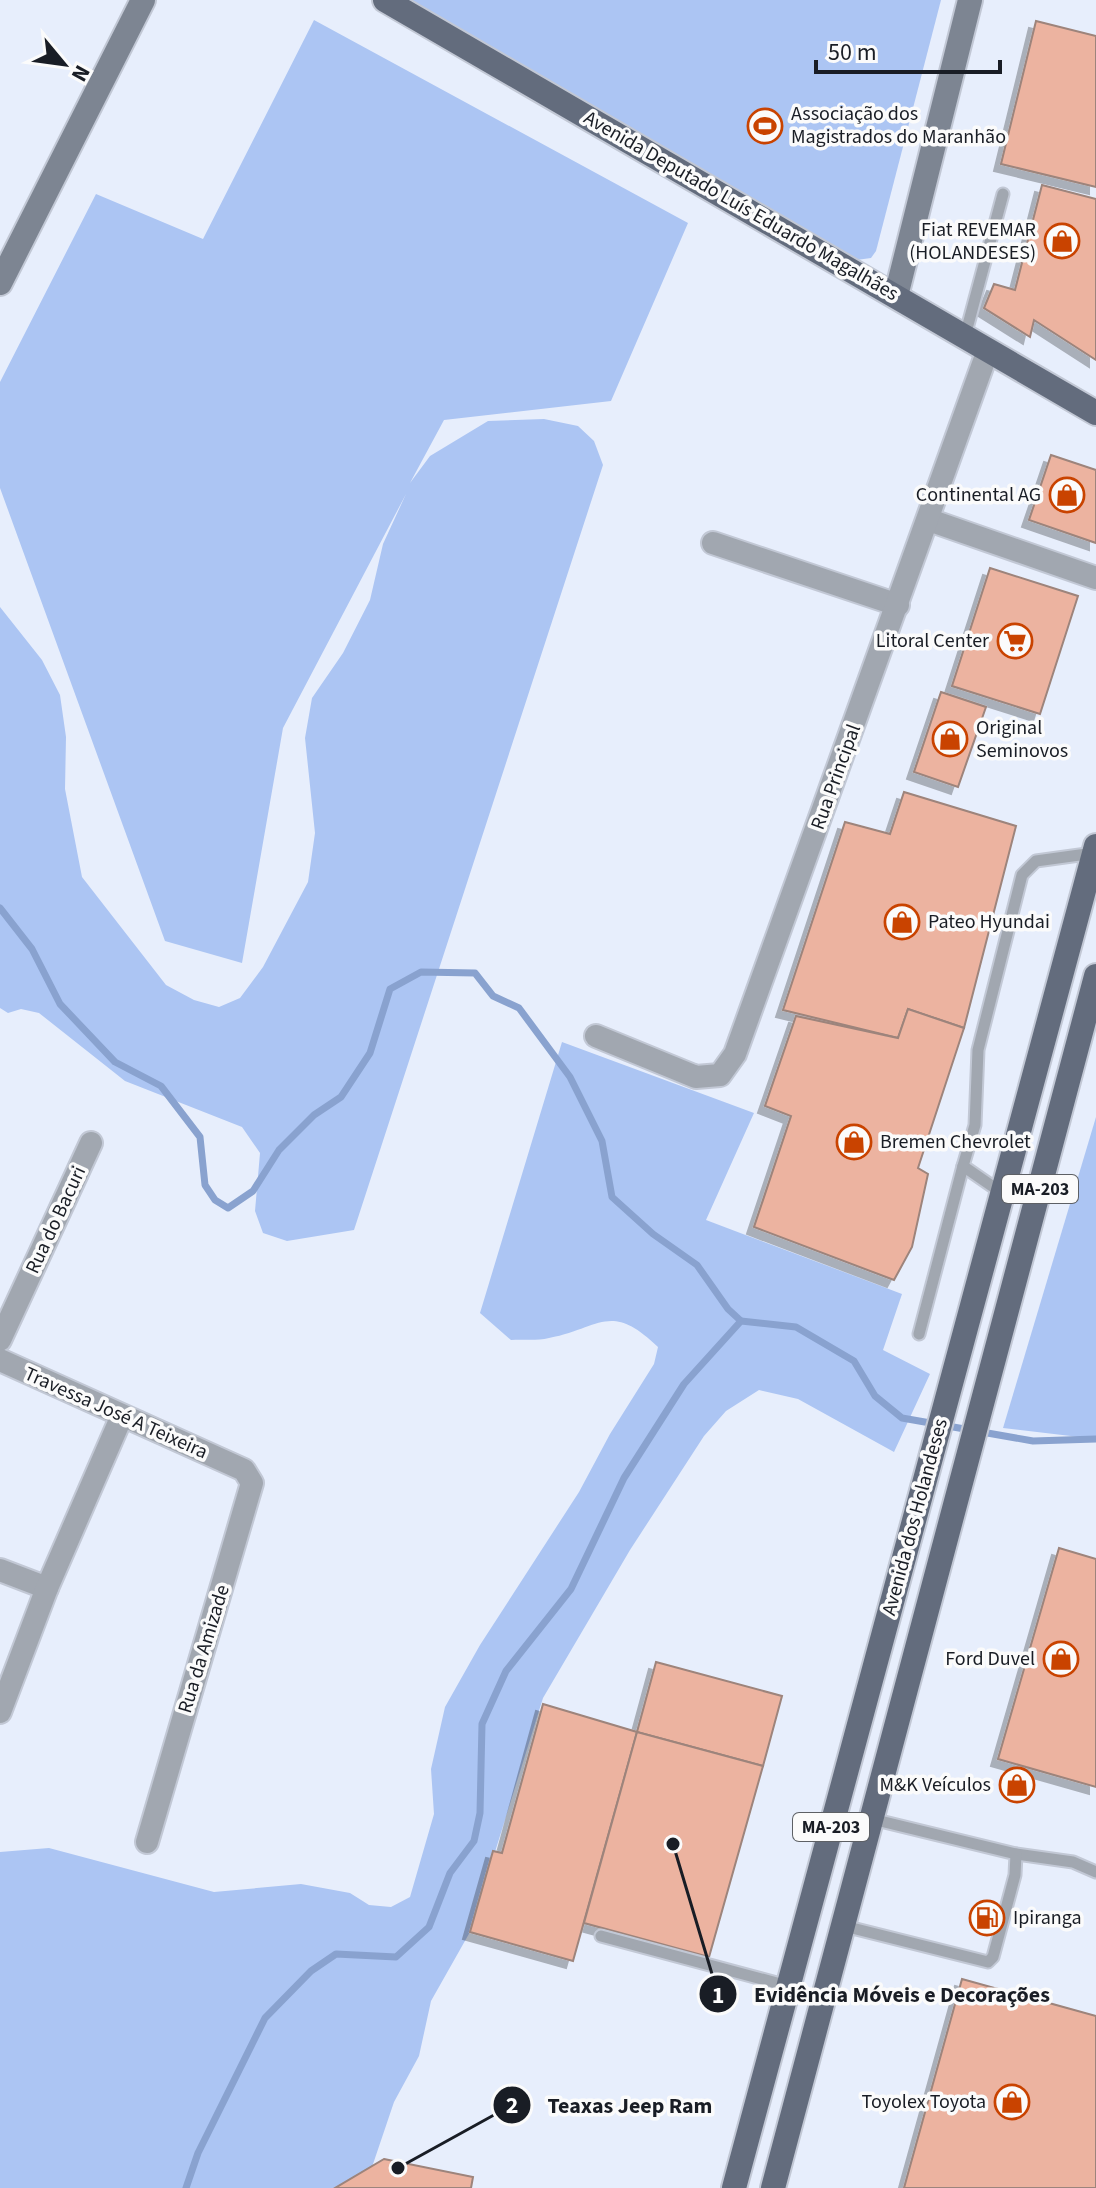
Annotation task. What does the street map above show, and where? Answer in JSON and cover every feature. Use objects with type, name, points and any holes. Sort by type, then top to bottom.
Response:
[{"type":"main road","name":"Avenida Deputado Luís Eduardo Magalhães","points":[[385,0],[1096,413]]},
{"type":"main road","name":"Avenida dos Holandeses","points":[[734,2188],[1095,849]]},
{"type":"main road","name":"Avenida dos Holandeses","points":[[773,2188],[1096,976]]},
{"type":"street","points":[[0,283],[143,0]]},
{"type":"street","points":[[896,296],[970,0]]},
{"type":"street","name":"Rua Principal","points":[[596,1036],[696,1077],[720,1075],[728,1067],[929,520],[988,350]]},
{"type":"street","points":[[929,520],[1096,578]]},
{"type":"street","points":[[713,543],[898,605]]},
{"type":"street","name":"Rua do Bacuri","points":[[0,1340],[91,1143]]},
{"type":"street","name":"Travessa José A Teixeira","points":[[0,1360],[121,1418],[233,1465]]},
{"type":"street","points":[[0,1712],[47,1588],[121,1418]]},
{"type":"street","name":"Rua da Amizade","points":[[147,1842],[250,1498],[252,1483],[244,1470],[233,1465]]},
{"type":"street","points":[[0,1570],[47,1588]]},
{"type":"lane","points":[[965,336],[1003,194]]},
{"type":"lane","points":[[919,1334],[975,1125],[978,1050],[1022,875],[1036,861],[1095,849]]},
{"type":"lane","points":[[963,1166],[1002,1193]]},
{"type":"lane","points":[[872,1819],[1016,1854],[1073,1862],[1096,1872]]},
{"type":"lane","points":[[844,1926],[988,1962],[993,1957],[1015,1875],[1016,1854]]},
{"type":"lane","points":[[601,1936],[788,1986]]},
{"type":"shaded area","name":"Associação dos Magistrados do Maranhão","points":[[408,0],[941,0],[876,251],[871,258],[849,261]]},
{"type":"shaded area","points":[[314,20],[688,223],[611,401],[444,420],[410,483],[430,456],[488,421],[544,419],[578,426],[594,441],[603,465],[354,1230],[287,1241],[263,1233],[255,1211],[260,1153],[242,1127],[125,1081],[39,1013],[21,1009],[8,1013],[0,1008],[0,607],[42,660],[60,695],[66,737],[65,789],[82,877],[166,985],[194,1000],[219,1007],[240,998],[263,967],[308,882],[315,833],[305,738],[312,698],[343,653],[370,600],[383,544],[406,494],[283,728],[242,963],[165,941],[0,488],[0,382],[96,194],[203,239]]},
{"type":"shaded area","points":[[562,1042],[754,1113],[706,1220],[902,1294],[883,1350],[930,1374],[894,1452],[798,1399],[759,1390],[726,1411],[704,1436],[630,1550],[543,1698],[470,1932],[431,2001],[419,2056],[394,2102],[371,2170],[341,2188],[0,2188],[0,1852],[49,1848],[214,1892],[301,1884],[350,1893],[369,1905],[391,1907],[410,1897],[434,1814],[431,1769],[445,1707],[480,1645],[579,1492],[610,1434],[654,1364],[658,1347],[642,1333],[616,1321],[594,1324],[544,1339],[511,1340],[480,1313]]},
{"type":"shaded area","points":[[1096,1117],[1096,1439],[1003,1428]]},
{"type":"building","points":[[1036,21],[1096,36],[1096,187],[1001,164]]},
{"type":"building","name":"Fiat REVEMAR (HOLANDESES)","points":[[1042,185],[1096,199],[1096,360],[1034,320],[1030,337],[984,308],[994,284],[1015,290]]},
{"type":"building","name":"Continental AG","points":[[1051,455],[1096,470],[1096,543],[1029,520]]},
{"type":"building","name":"Litoral Center","points":[[990,568],[1078,596],[1040,714],[952,686]]},
{"type":"building","name":"Original Seminovos","points":[[941,692],[986,707],[958,787],[914,772]]},
{"type":"building","name":"Pateo Hyundai","points":[[904,792],[1016,826],[964,1028],[908,1009],[898,1038],[783,1010],[845,822],[890,834]]},
{"type":"building","name":"Bremen Chevrolet","points":[[908,1009],[964,1028],[918,1168],[928,1174],[912,1247],[894,1280],[754,1227],[791,1116],[765,1106],[796,1016],[898,1038]]},
{"type":"building","name":"Ford Duvel","points":[[1059,1548],[1096,1559],[1096,1787],[998,1759]]},
{"type":"building","points":[[656,1662],[782,1696],[763,1766],[637,1732]]},
{"type":"building","points":[[543,1704],[637,1732],[573,1961],[470,1932],[493,1851],[502,1853]]},
{"type":"building","points":[[637,1732],[763,1766],[709,1957],[584,1923]]},
{"type":"building","name":"Toyolex Toyota","points":[[962,1979],[1096,2016],[1096,2188],[904,2188]]},
{"type":"building","points":[[384,2159],[473,2177],[471,2188],[335,2188]]},
{"type":"waterway","points":[[0,908],[32,949],[60,1004],[115,1062],[161,1086],[200,1137],[205,1185],[215,1200],[228,1208],[253,1191],[279,1150],[314,1115],[341,1097],[370,1053],[390,989],[421,972],[475,973],[493,996],[519,1008],[570,1077],[602,1141],[612,1197],[653,1234],[697,1265],[728,1309],[741,1321]]},
{"type":"waterway","points":[[186,2188],[198,2153],[265,2018],[311,1971],[336,1954],[396,1957],[429,1927],[450,1873],[474,1841],[480,1813],[482,1724],[506,1671],[571,1589],[624,1478],[684,1384],[741,1321],[796,1327],[854,1361],[875,1396],[902,1418],[1033,1441],[1096,1439]]},
{"type":"place","name":"Associação dos Magistrados do Maranhão","points":[[765,126]]},
{"type":"place","name":"Fiat REVEMAR (HOLANDESES)","points":[[1062,241]]},
{"type":"place","name":"Continental AG","points":[[1067,495]]},
{"type":"place","name":"Litoral Center","points":[[1015,641]]},
{"type":"place","name":"Original Seminovos","points":[[950,739]]},
{"type":"place","name":"Pateo Hyundai","points":[[902,922]]},
{"type":"place","name":"Bremen Chevrolet","points":[[854,1142]]},
{"type":"place","name":"Ford Duvel","points":[[1061,1659]]},
{"type":"place","name":"M&K Veículos","points":[[1017,1785]]},
{"type":"place","name":"Evidência Móveis e Decorações","points":[[673,1844]]},
{"type":"place","name":"Ipiranga","points":[[987,1918]]},
{"type":"place","name":"Toyolex Toyota","points":[[1012,2102]]},
{"type":"place","name":"Teaxas Jeep Ram","points":[[398,2168]]}]
